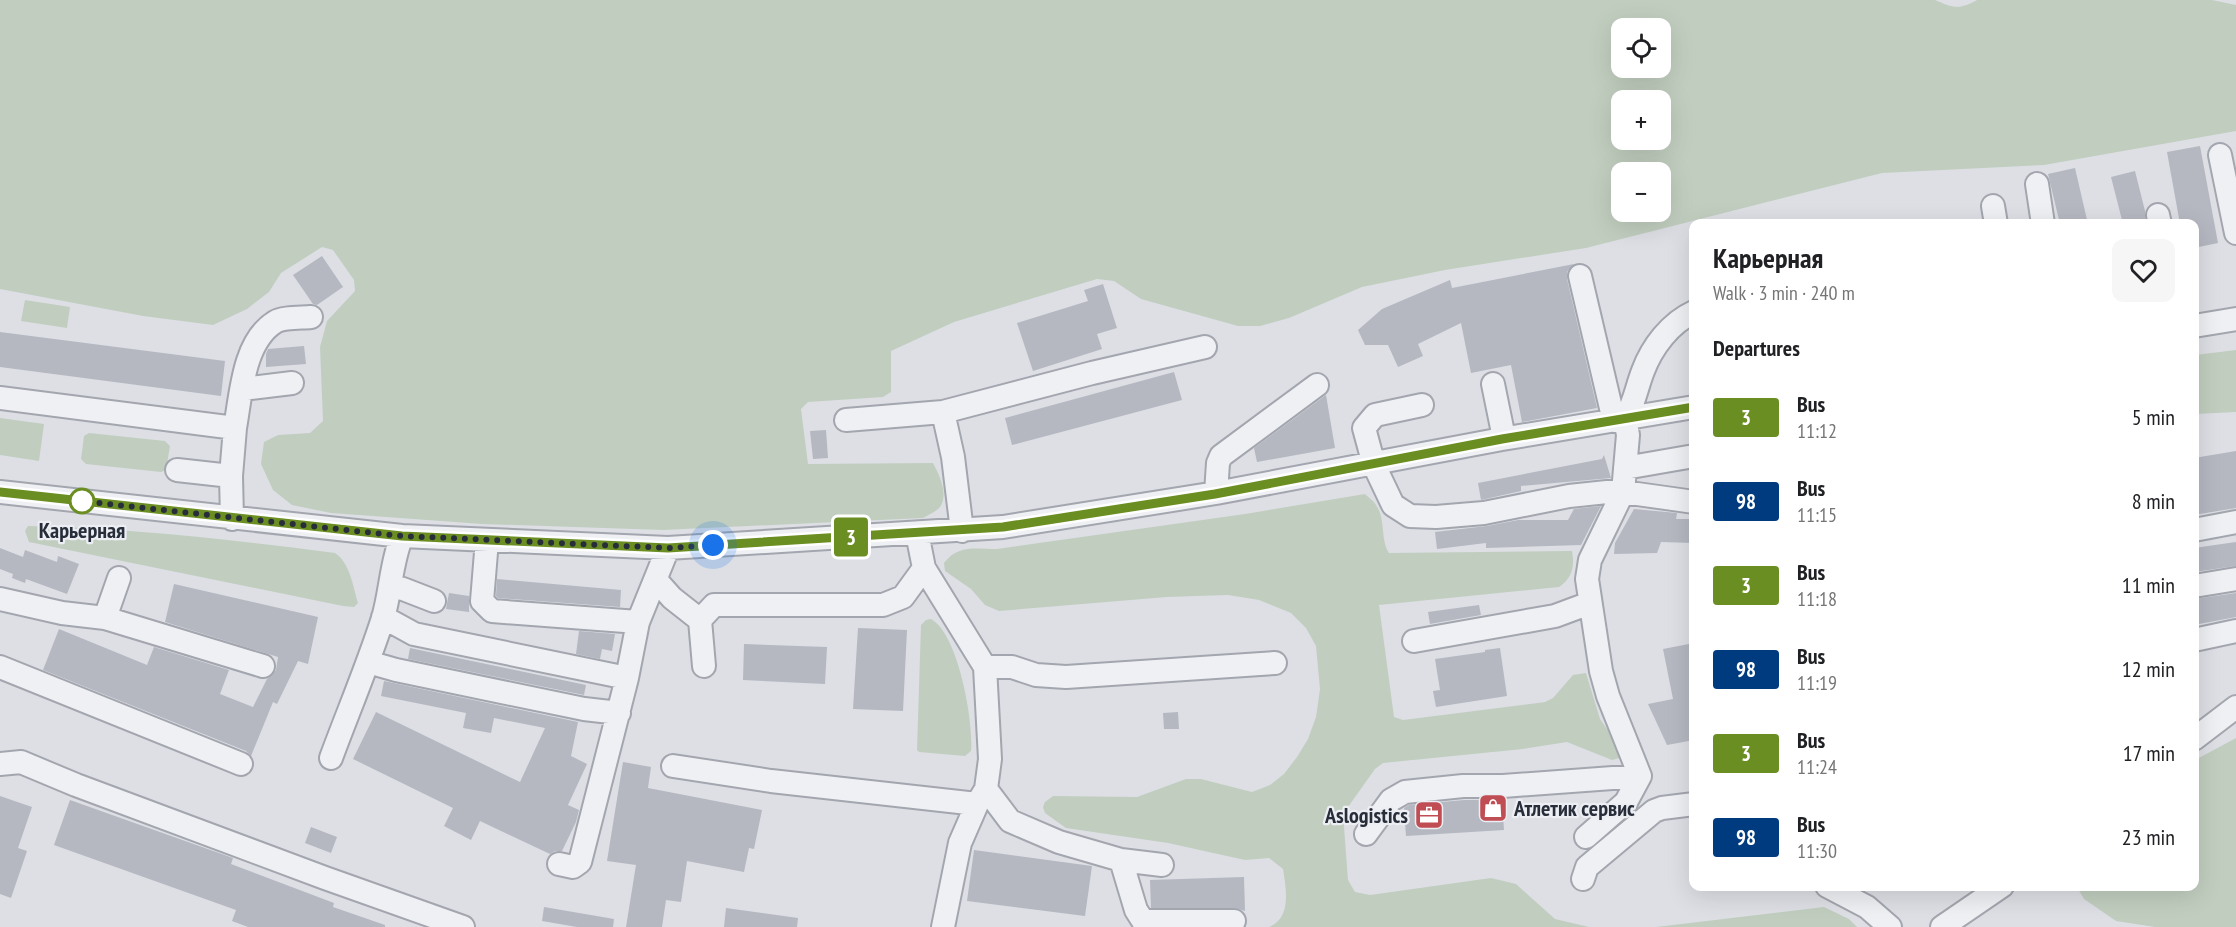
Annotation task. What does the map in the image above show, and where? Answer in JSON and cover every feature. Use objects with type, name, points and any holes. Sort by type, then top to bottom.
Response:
[{"type":"street","points":[[2220,155],[2236,233]]},
{"type":"street","points":[[2037,184],[2042,219]]},
{"type":"street","points":[[1580,276],[1620,420],[1628,435],[1623,492],[1590,560],[1587,579],[1601,671],[1608,696],[1640,776]]},
{"type":"street","points":[[1620,420],[1634,404],[1643,371],[1652,353],[1679,319],[1689,314]]},
{"type":"street","points":[[232,519],[231,476],[235,428],[248,356],[258,339],[275,321],[311,317]]},
{"type":"street","points":[[2199,325],[2236,319]]},
{"type":"street","points":[[846,420],[943,412],[1092,373],[1205,347]]},
{"type":"street","points":[[242,389],[292,383]]},
{"type":"street","points":[[1493,384],[1503,428],[1502,439]]},
{"type":"street","points":[[1215,494],[1218,463],[1221,456],[1317,385]]},
{"type":"street","points":[[0,398],[235,428]]},
{"type":"street","points":[[1422,405],[1376,415],[1364,428],[1374,465],[1393,505],[1410,516],[1436,517],[1484,513],[1569,496],[1623,492],[1689,501]]},
{"type":"street","points":[[0,492],[402,536],[668,548],[1003,527],[1215,494],[1502,439],[1689,408]]},
{"type":"street","points":[[943,412],[953,457],[962,531]]},
{"type":"street","points":[[1625,468],[1689,457]]},
{"type":"street","points":[[177,470],[231,476]]},
{"type":"street","points":[[2199,529],[2236,522]]},
{"type":"street","points":[[917,533],[924,568],[985,668],[990,759],[981,796],[960,843],[943,927]]},
{"type":"street","points":[[331,758],[383,617],[391,586],[396,550],[402,536]]},
{"type":"street","points":[[487,540],[482,601],[492,611],[638,622]]},
{"type":"street","points":[[559,864],[573,867],[580,862],[619,713],[638,622],[668,548]]},
{"type":"street","points":[[700,620],[714,605],[883,605],[903,597],[924,568]]},
{"type":"street","points":[[105,618],[119,578]]},
{"type":"street","points":[[2199,585],[2236,579]]},
{"type":"street","points":[[656,580],[672,598],[700,620],[704,666]]},
{"type":"street","points":[[391,586],[434,601]]},
{"type":"street","points":[[0,599],[62,613],[105,618],[263,666]]},
{"type":"street","points":[[1414,641],[1555,616],[1590,603]]},
{"type":"street","points":[[383,617],[414,634],[627,678]]},
{"type":"street","points":[[2199,639],[2236,631]]},
{"type":"street","points":[[368,662],[396,670],[572,706],[619,713]]},
{"type":"street","points":[[985,668],[1012,667],[1036,675],[1066,677],[1275,663]]},
{"type":"street","points":[[0,667],[241,764]]},
{"type":"street","points":[[2199,735],[2236,707]]},
{"type":"street","points":[[0,764],[21,762],[76,785],[325,878],[463,927]]},
{"type":"street","points":[[673,766],[771,781],[981,796],[1010,821],[1059,842],[1121,860],[1162,865]]},
{"type":"street","points":[[1586,837],[1626,802],[1640,776]]},
{"type":"street","points":[[1366,834],[1391,800],[1405,792],[1463,786],[1503,786],[1640,776]]},
{"type":"street","points":[[1583,879],[1587,867],[1654,811],[1689,805]]},
{"type":"street","points":[[1613,814],[1636,826]]},
{"type":"street","points":[[1121,860],[1136,910],[1143,921],[1233,921]]},
{"type":"street","points":[[1837,891],[1867,907],[1890,927]]},
{"type":"street","points":[[1942,927],[1995,891]]},
{"type":"green space","points":[[0,0],[1935,0],[1956,7],[1977,0],[2212,0],[2236,5],[2236,131],[2044,165],[1882,173],[1700,219],[1689,219],[1689,222],[1586,248],[1445,270],[1362,287],[1289,318],[1260,326],[1238,326],[1141,299],[1114,281],[1097,279],[954,322],[891,351],[891,392],[883,397],[808,402],[801,409],[808,464],[933,463],[942,484],[943,502],[938,509],[923,518],[663,530],[482,524],[331,513],[292,505],[273,490],[261,464],[264,442],[278,435],[310,433],[323,421],[320,347],[327,321],[355,291],[354,280],[333,250],[322,247],[281,273],[269,292],[247,309],[213,325],[143,316],[0,289]]},
{"type":"green space","points":[[25,300],[70,307],[67,328],[21,321]]},
{"type":"green space","points":[[2236,350],[2236,412],[2199,414],[2199,355]]},
{"type":"green space","points":[[0,418],[44,424],[39,461],[0,455]]},
{"type":"green space","points":[[89,433],[165,441],[170,446],[166,470],[161,472],[86,464],[81,459],[84,436]]},
{"type":"green space","points":[[1365,494],[1374,502],[1379,511],[1389,553],[1572,551],[1573,557],[1570,576],[1559,587],[1379,605],[1394,717],[1403,720],[1545,702],[1553,698],[1573,675],[1586,673],[1600,719],[1621,749],[1623,757],[1612,760],[1567,742],[1523,749],[1383,763],[1375,769],[1343,814],[1348,880],[1355,892],[1370,895],[1491,878],[1516,884],[1555,919],[1589,927],[1269,927],[1281,917],[1286,902],[1286,893],[1283,869],[1269,858],[1245,860],[1168,843],[1066,828],[1045,813],[1043,807],[1045,802],[1053,796],[1137,797],[1186,779],[1201,779],[1252,792],[1270,785],[1284,774],[1297,757],[1308,739],[1316,717],[1320,689],[1316,646],[1306,628],[1291,613],[1259,600],[1228,595],[1167,597],[999,611],[985,605],[971,589],[945,571],[944,563],[949,557],[961,550],[997,549],[1245,514]]},
{"type":"green space","points":[[28,526],[144,532],[335,553],[348,569],[358,603],[354,607],[343,606],[29,542],[25,531]]},
{"type":"green space","points":[[931,619],[941,628],[949,641],[962,679],[971,738],[971,751],[965,756],[917,750],[921,625]]},
{"type":"green space","points":[[2236,738],[2236,927],[2155,927],[2116,921],[2084,899],[2079,891],[2199,891],[2199,758]]},
{"type":"green space","points":[[1824,907],[1849,919],[1857,927],[1656,927]]},
{"type":"building","points":[[2200,146],[2218,243],[2199,247],[2199,219],[2179,219],[2167,152]]},
{"type":"building","points":[[2075,168],[2087,219],[2059,219],[2048,174]]},
{"type":"building","points":[[2135,171],[2146,219],[2122,219],[2111,177]]},
{"type":"building","points":[[322,256],[343,287],[317,305],[313,304],[293,275]]},
{"type":"building","points":[[1574,264],[1567,272],[1567,279],[1597,408],[1522,422],[1511,365],[1471,373],[1461,323],[1418,344],[1423,356],[1398,367],[1388,345],[1365,345],[1358,330],[1382,309],[1450,280],[1452,288]]},
{"type":"building","points":[[1103,284],[1117,328],[1097,334],[1102,349],[1033,371],[1017,323],[1088,301],[1084,290]]},
{"type":"building","points":[[0,332],[225,361],[221,396],[0,367]]},
{"type":"building","points":[[304,346],[306,364],[266,367],[268,349]]},
{"type":"building","points":[[1174,372],[1182,400],[1012,445],[1005,418]]},
{"type":"building","points":[[1326,395],[1335,448],[1257,462],[1254,448]]},
{"type":"building","points":[[826,430],[828,458],[813,459],[810,431]]},
{"type":"building","points":[[2236,451],[2236,508],[2199,514],[2199,457]]},
{"type":"building","points":[[1604,455],[1611,478],[1521,486],[1521,491],[1481,500],[1478,483],[1602,459]]},
{"type":"building","points":[[1601,506],[1581,545],[1486,548],[1486,543],[1437,549],[1435,532],[1518,520],[1568,520],[1574,509]]},
{"type":"building","points":[[1634,509],[1677,513],[1676,519],[1689,519],[1689,543],[1661,542],[1657,553],[1614,554],[1615,543]]},
{"type":"building","points":[[2236,542],[2236,566],[2199,571],[2199,547]]},
{"type":"building","points":[[0,548],[23,557],[25,550],[57,562],[58,556],[79,564],[67,594],[26,579],[25,583],[12,578],[13,574],[0,569]]},
{"type":"building","points":[[497,579],[621,590],[620,607],[498,598],[496,596]]},
{"type":"building","points":[[174,584],[318,617],[308,664],[298,661],[277,704],[273,702],[251,756],[246,751],[43,670],[59,629],[147,665],[154,647],[229,670],[220,694],[253,707],[267,679],[276,670],[278,657],[165,622]]},
{"type":"building","points":[[449,593],[469,596],[469,612],[446,609]]},
{"type":"building","points":[[2236,593],[2236,617],[2199,624],[2199,598]]},
{"type":"building","points":[[1479,605],[1481,615],[1430,624],[1428,612]]},
{"type":"building","points":[[858,628],[907,630],[903,711],[853,709]]},
{"type":"building","points":[[579,631],[615,634],[612,651],[602,649],[600,659],[576,654]]},
{"type":"building","points":[[744,644],[827,647],[825,684],[743,680]]},
{"type":"building","points":[[1689,644],[1689,741],[1667,745],[1648,704],[1673,699],[1663,649]]},
{"type":"building","points":[[410,648],[586,685],[584,695],[408,659]]},
{"type":"building","points":[[1500,648],[1507,696],[1436,707],[1433,691],[1440,690],[1435,659]]},
{"type":"building","points":[[384,681],[578,722],[571,756],[587,764],[568,805],[579,810],[576,822],[562,851],[550,854],[480,821],[471,840],[444,826],[453,808],[353,759],[376,712],[520,782],[545,728],[494,718],[491,733],[463,728],[466,713],[381,696]]},
{"type":"building","points":[[1178,712],[1179,729],[1164,729],[1163,713]]},
{"type":"building","points":[[623,762],[651,767],[648,788],[762,810],[754,849],[749,848],[744,872],[687,861],[681,902],[666,900],[662,927],[626,927],[636,865],[607,861]]},
{"type":"building","points":[[0,796],[32,807],[18,848],[27,851],[11,898],[0,894]]},
{"type":"building","points":[[70,800],[233,858],[231,864],[334,903],[333,907],[385,925],[385,927],[248,927],[232,921],[236,910],[54,845]]},
{"type":"building","points":[[1464,800],[1502,800],[1504,830],[1406,836],[1404,808],[1409,805]]},
{"type":"building","points":[[311,827],[337,837],[331,853],[305,843]]},
{"type":"building","points":[[974,850],[1092,866],[1085,916],[967,901]]},
{"type":"building","points":[[1244,877],[1245,911],[1234,908],[1151,908],[1150,880]]},
{"type":"building","points":[[544,907],[614,919],[613,927],[577,927],[542,921]]},
{"type":"building","points":[[726,908],[798,918],[797,927],[724,927]]},
{"type":"bus line","name":"3","points":[[0,492],[402,536],[668,548],[1003,527],[1215,494],[1502,439],[1689,408]]},
{"type":"place","name":"Карьерная","points":[[82,501]]},
{"type":"place","name":"Атлетик сервис","points":[[1493,808]]},
{"type":"place","name":"Aslogistics","points":[[1429,815]]},
{"type":"route","points":[[82,501],[80,501],[402,536],[668,548],[713,545]]}]
